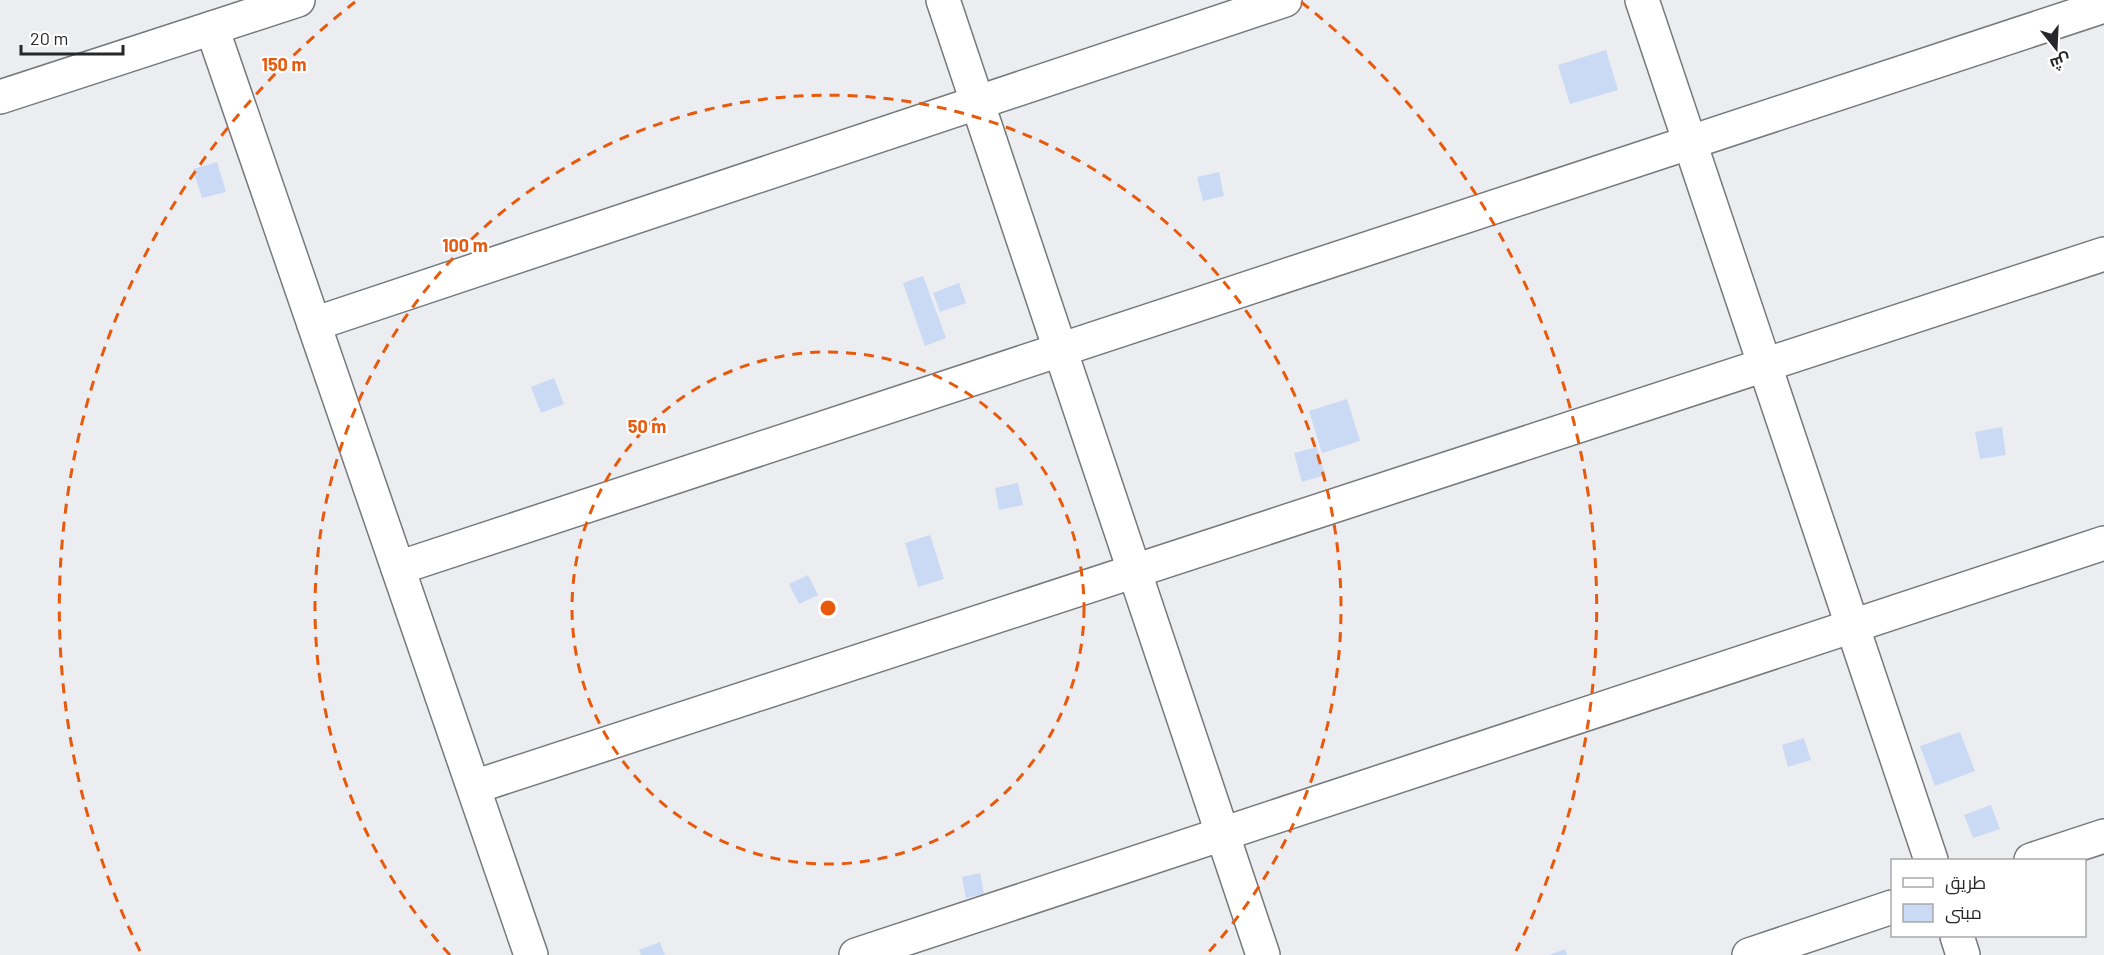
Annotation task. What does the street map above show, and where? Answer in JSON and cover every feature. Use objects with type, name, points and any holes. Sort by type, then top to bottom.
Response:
[{"type":"street","points":[[0,98],[298,0]]},
{"type":"street","points":[[943,0],[1263,955]]},
{"type":"street","points":[[314,324],[1285,0]]},
{"type":"street","points":[[1642,0],[1930,859]]},
{"type":"street","points":[[398,568],[2104,6]]},
{"type":"street","points":[[212,28],[531,955]]},
{"type":"street","points":[[474,787],[2104,254]]},
{"type":"street","points":[[856,955],[2104,543]]},
{"type":"street","points":[[2037,859],[2104,836]]},
{"type":"street","points":[[1749,955],[1891,908]]},
{"type":"street","points":[[1957,937],[1963,955]]},
{"type":"building","points":[[1606,50],[1618,90],[1570,104],[1558,65]]},
{"type":"building","points":[[217,162],[226,192],[202,198],[193,169]]},
{"type":"building","points":[[1219,172],[1224,196],[1203,201],[1197,177]]},
{"type":"building","points":[[923,276],[946,338],[925,346],[903,283]]},
{"type":"building","points":[[959,283],[966,303],[940,312],[933,293]]},
{"type":"building","points":[[554,378],[564,404],[541,413],[531,387]]},
{"type":"building","points":[[1347,399],[1360,441],[1322,453],[1309,411]]},
{"type":"building","points":[[2002,427],[2006,455],[1980,459],[1975,432]]},
{"type":"building","points":[[1317,447],[1325,475],[1302,482],[1294,453]]},
{"type":"building","points":[[1018,483],[1023,505],[999,510],[995,488]]},
{"type":"building","points":[[930,535],[944,579],[918,587],[905,543]]},
{"type":"building","points":[[808,575],[818,595],[799,604],[789,584]]},
{"type":"building","points":[[1960,732],[1975,771],[1935,786],[1920,746]]},
{"type":"building","points":[[1804,738],[1811,760],[1788,767],[1782,745]]},
{"type":"building","points":[[1991,805],[2000,829],[1973,838],[1964,815]]},
{"type":"building","points":[[980,873],[984,894],[966,898],[962,877]]},
{"type":"building","points":[[660,942],[665,955],[641,955],[639,950]]},
{"type":"building","points":[[1565,949],[1567,955],[1549,955]]}]
